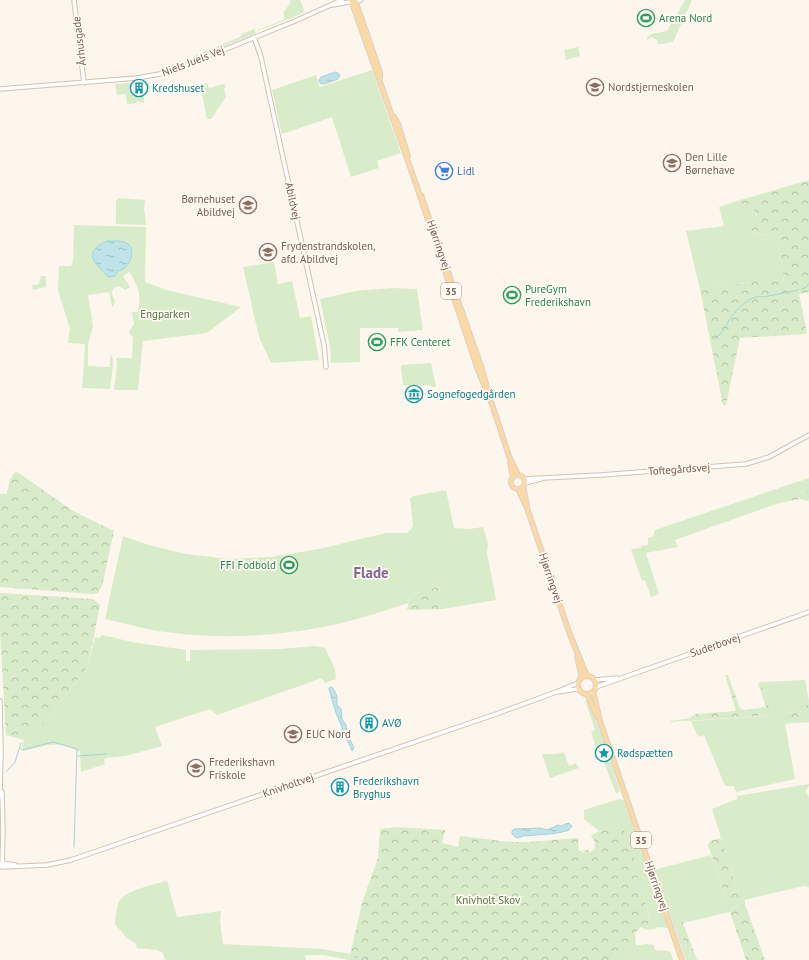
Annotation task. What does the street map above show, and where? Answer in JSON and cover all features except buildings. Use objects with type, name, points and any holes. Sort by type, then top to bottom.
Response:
[{"type":"main road","name":"Hjørringvej","points":[[353,1],[380,72],[381,82],[392,116],[398,124],[404,139],[408,163],[478,370],[509,456],[518,475]]},
{"type":"main road","name":"Hjørringvej","points":[[509,456],[513,477]]},
{"type":"main road","points":[[513,477],[518,475],[522,476],[524,483],[518,489]]},
{"type":"main road","name":"35","points":[[513,477],[511,481],[512,486],[518,489]]},
{"type":"main road","name":"Hjørringvej","points":[[524,483],[527,508]]},
{"type":"main road","name":"Hjørringvej","points":[[518,489],[527,508],[576,649],[588,676]]},
{"type":"main road","name":"Hjørringvej","points":[[576,649],[581,678]]},
{"type":"main road","points":[[595,680],[588,676],[581,678],[578,683],[580,690],[587,694],[595,689]]},
{"type":"main road","name":"35","points":[[595,680],[595,689]]},
{"type":"main road","name":"Hjørringvej","points":[[595,689],[600,721]]},
{"type":"main road","name":"Hjørringvej","points":[[587,694],[600,721],[682,960]]},
{"type":"street","name":"Århusgade","points":[[74,0],[84,83]]},
{"type":"street","name":"Niels Juels Vej","points":[[0,89],[84,83],[137,78],[160,74],[331,6],[342,0]]},
{"type":"street","name":"Niels Juels Vej","points":[[331,6],[361,0]]},
{"type":"street","name":"Abildvej","points":[[254,37],[261,57],[310,276],[324,345],[326,367]]},
{"type":"street","name":"Toftegårdsvej","points":[[524,483],[542,479],[746,464],[769,457],[809,435]]},
{"type":"street","name":"Suderbovej","points":[[595,689],[621,678],[809,612]]},
{"type":"street","name":"Suderbovej","points":[[595,680],[621,678]]},
{"type":"street","name":"Knivholtvej","points":[[1,864],[47,865],[84,856],[556,692],[578,683]]},
{"type":"street","name":"Knivholtvej","points":[[556,692],[577,689],[580,690]]},
{"type":"street","points":[[0,701],[1,782],[4,831],[1,864]]},
{"type":"street","points":[[0,795],[1,782]]},
{"type":"green space","points":[[290,0],[300,0],[304,10],[303,13],[258,31],[285,19],[283,13],[291,2]]},
{"type":"green space","points":[[685,0],[692,0],[673,42],[658,44],[657,40],[651,37],[647,40],[651,34],[667,31]]},
{"type":"green space","points":[[254,29],[256,33],[196,57],[194,56],[240,37],[242,34]]},
{"type":"green space","points":[[578,47],[580,56],[566,60],[564,50]]},
{"type":"green space","points":[[372,70],[401,153],[377,161],[379,168],[351,177],[332,117],[282,134],[272,90],[316,75],[320,87]]},
{"type":"green space","points":[[147,81],[150,89],[143,90],[143,84],[134,85],[135,93],[144,93],[144,103],[137,101],[136,103],[127,104],[126,94],[117,95],[115,85],[117,84]]},
{"type":"green space","points":[[207,83],[209,88],[224,84],[226,87],[224,88],[226,97],[211,119],[207,119],[200,84]]},
{"type":"green space","points":[[809,180],[809,292],[799,294],[807,334],[740,338],[726,405],[723,405],[700,289],[751,282],[784,282],[778,236],[750,233],[743,224],[749,221],[749,219],[753,216],[757,216],[754,210],[756,207],[750,206],[745,209],[737,201]]},
{"type":"green space","points":[[119,198],[145,200],[144,212],[146,225],[115,224],[116,201]]},
{"type":"green space","points":[[737,201],[745,208],[755,205],[756,216],[750,233],[778,236],[784,282],[751,282],[700,289],[686,231],[724,226],[719,207]]},
{"type":"green space","name":"Engparken","points":[[74,225],[146,227],[145,282],[166,290],[241,307],[207,333],[143,341],[138,390],[114,390],[117,363],[116,358],[132,358],[133,338],[129,332],[134,324],[132,312],[138,312],[139,305],[138,290],[129,272],[123,276],[130,287],[125,290],[119,286],[113,289],[112,294],[115,302],[112,307],[109,292],[88,295],[93,326],[88,344],[88,366],[110,367],[110,353],[113,364],[110,389],[82,388],[85,344],[68,343],[70,328],[58,291],[59,266],[71,266],[73,262]]},
{"type":"green space","points":[[274,262],[278,284],[292,281],[300,318],[311,316],[319,360],[271,363],[259,337],[243,267]]},
{"type":"green space","points":[[41,276],[46,277],[46,287],[33,290],[32,283],[33,285],[39,284]]},
{"type":"green space","points":[[392,288],[417,289],[423,330],[398,332],[398,328],[360,328],[360,362],[331,363],[330,347],[320,299],[355,291]]},
{"type":"green space","points":[[431,363],[436,387],[432,387],[430,385],[403,385],[402,365]]},
{"type":"green space","points":[[16,471],[73,511],[114,531],[102,586],[98,593],[92,594],[0,587],[0,494],[7,494],[10,479]]},
{"type":"green space","points":[[809,478],[809,491],[675,540],[678,547],[646,553],[659,594],[651,597],[645,580],[642,581],[631,549],[641,548],[641,546],[648,545],[648,538],[653,537],[655,530]]},
{"type":"green space","name":"FFI Fodbold","points":[[446,490],[454,528],[469,529],[483,527],[488,544],[487,553],[496,600],[443,609],[439,587],[410,595],[408,603],[350,621],[307,630],[262,635],[218,636],[165,632],[105,619],[123,536],[149,545],[186,554],[228,559],[270,557],[319,549],[386,533],[408,533],[413,526],[410,498],[413,496]]},
{"type":"green space","points":[[809,491],[809,501],[800,499],[779,503]]},
{"type":"green space","points":[[439,587],[443,609],[407,610],[410,595]]},
{"type":"green space","points":[[0,593],[93,599],[100,605],[88,666],[44,723],[24,740],[6,735],[0,632]]},
{"type":"green space","points":[[102,635],[132,642],[186,650],[186,661],[190,661],[190,650],[279,649],[315,646],[325,648],[335,669],[336,679],[325,683],[322,678],[217,715],[210,709],[155,727],[162,746],[126,756],[106,758],[104,760],[105,764],[81,772],[80,752],[72,748],[52,745],[24,751],[22,747],[24,740],[44,723],[88,666],[95,637],[99,638]]},
{"type":"green space","points":[[725,675],[728,675],[740,708],[744,710],[766,707],[758,683],[761,682],[773,715],[670,721],[690,718],[696,714],[736,711]]},
{"type":"green space","points":[[805,680],[809,701],[806,711],[785,713],[787,722],[794,723],[785,724],[795,779],[736,792],[734,786],[725,786],[704,735],[698,737],[691,721],[773,715],[761,682]]},
{"type":"green space","points":[[585,700],[588,702],[601,732],[620,791],[616,794],[604,762],[600,760],[591,732],[595,730]]},
{"type":"green space","points":[[809,702],[809,722],[793,723],[784,720],[785,713],[806,711],[805,707]]},
{"type":"green space","points":[[564,752],[569,766],[576,763],[579,768],[550,778],[542,754],[556,754]]},
{"type":"green space","points":[[809,784],[805,792],[809,797],[809,887],[804,886],[745,900],[745,904],[733,907],[730,912],[683,923],[682,920],[677,923],[690,960],[686,960],[654,870],[711,855],[727,901],[740,898],[712,809],[737,799],[737,796]]},
{"type":"green space","points":[[619,799],[624,800],[668,928],[657,927],[656,929],[647,930],[649,916],[642,889],[638,884],[636,875],[611,826],[599,831],[584,819],[584,810]]},
{"type":"green space","name":"Knivholt Skov","points":[[620,825],[623,827],[636,863],[638,884],[642,889],[649,916],[647,930],[641,927],[635,933],[636,946],[619,951],[612,960],[349,960],[362,903],[378,858],[380,829],[397,827],[445,830],[442,843],[458,847],[460,836],[510,842],[578,838],[579,851],[584,853],[583,850],[588,850],[589,852],[595,849],[594,839],[592,839],[591,836],[612,826]]},
{"type":"green space","points":[[721,838],[740,898],[734,902],[727,901],[708,845],[710,841]]},
{"type":"green space","points":[[167,881],[177,917],[221,911],[220,921],[223,944],[322,949],[351,954],[349,960],[324,955],[305,955],[306,960],[165,960],[163,953],[157,950],[137,948],[136,944],[127,938],[115,924],[119,902],[127,894]]},
{"type":"green space","points":[[745,904],[765,960],[746,960],[730,912],[733,907]]},
{"type":"green space","points":[[679,920],[682,920],[697,960],[690,960],[677,923]]},
{"type":"green space","points":[[646,944],[654,945],[655,950],[669,951],[673,960],[612,960],[614,955],[622,949]]},
{"type":"water","points":[[335,72],[340,75],[338,79],[324,84],[320,83],[319,80],[321,77]]},
{"type":"water","points":[[107,241],[126,243],[132,250],[130,261],[126,267],[117,272],[115,276],[109,277],[98,266],[93,257],[95,249]]},
{"type":"water","points":[[331,687],[337,696],[337,705],[341,709],[342,719],[346,725],[347,733],[354,748],[352,751],[336,713],[329,689]]},
{"type":"water","points":[[569,823],[572,826],[569,830],[558,833],[526,836],[525,834],[524,836],[517,838],[512,834],[514,829],[541,828],[547,830],[558,825],[562,826]]},
{"type":"waterway","points":[[802,289],[809,284]]},
{"type":"waterway","points":[[714,339],[723,331],[735,312],[750,299],[798,290]]},
{"type":"waterway","points":[[20,748],[22,750],[53,742],[77,749],[74,847]]},
{"type":"waterway","points":[[7,771],[15,762],[21,743]]},
{"type":"waterway","points":[[78,756],[106,754]]},
{"type":"place","name":"Arena Nord","points":[[646,18]]},
{"type":"place","name":"Nordstjerneskolen","points":[[595,87]]},
{"type":"place","name":"Kredshuset","points":[[139,88]]},
{"type":"place","name":"Den Lille Børnehave","points":[[672,163]]},
{"type":"place","name":"Lidl","points":[[444,171]]},
{"type":"place","name":"Børnehuset Abildvej","points":[[248,205]]},
{"type":"place","name":"Frydenstrandskolen, afd. Abildvej","points":[[268,252]]},
{"type":"place","name":"PureGym Frederikshavn","points":[[512,295]]},
{"type":"place","name":"FFK Centeret","points":[[377,342]]},
{"type":"place","name":"Sognefogedgården","points":[[414,394]]},
{"type":"place","name":"FFI Fodbold","points":[[289,565]]},
{"type":"place","name":"AVØ","points":[[369,723]]},
{"type":"place","name":"EUC Nord","points":[[293,734]]},
{"type":"place","name":"Rødspætten","points":[[604,753]]},
{"type":"place","name":"Frederikshavn Friskole","points":[[196,768]]},
{"type":"place","name":"Frederikshavn Bryghus","points":[[340,787]]},
{"type":"district","name":"Flade","points":[[371,573]]}]
